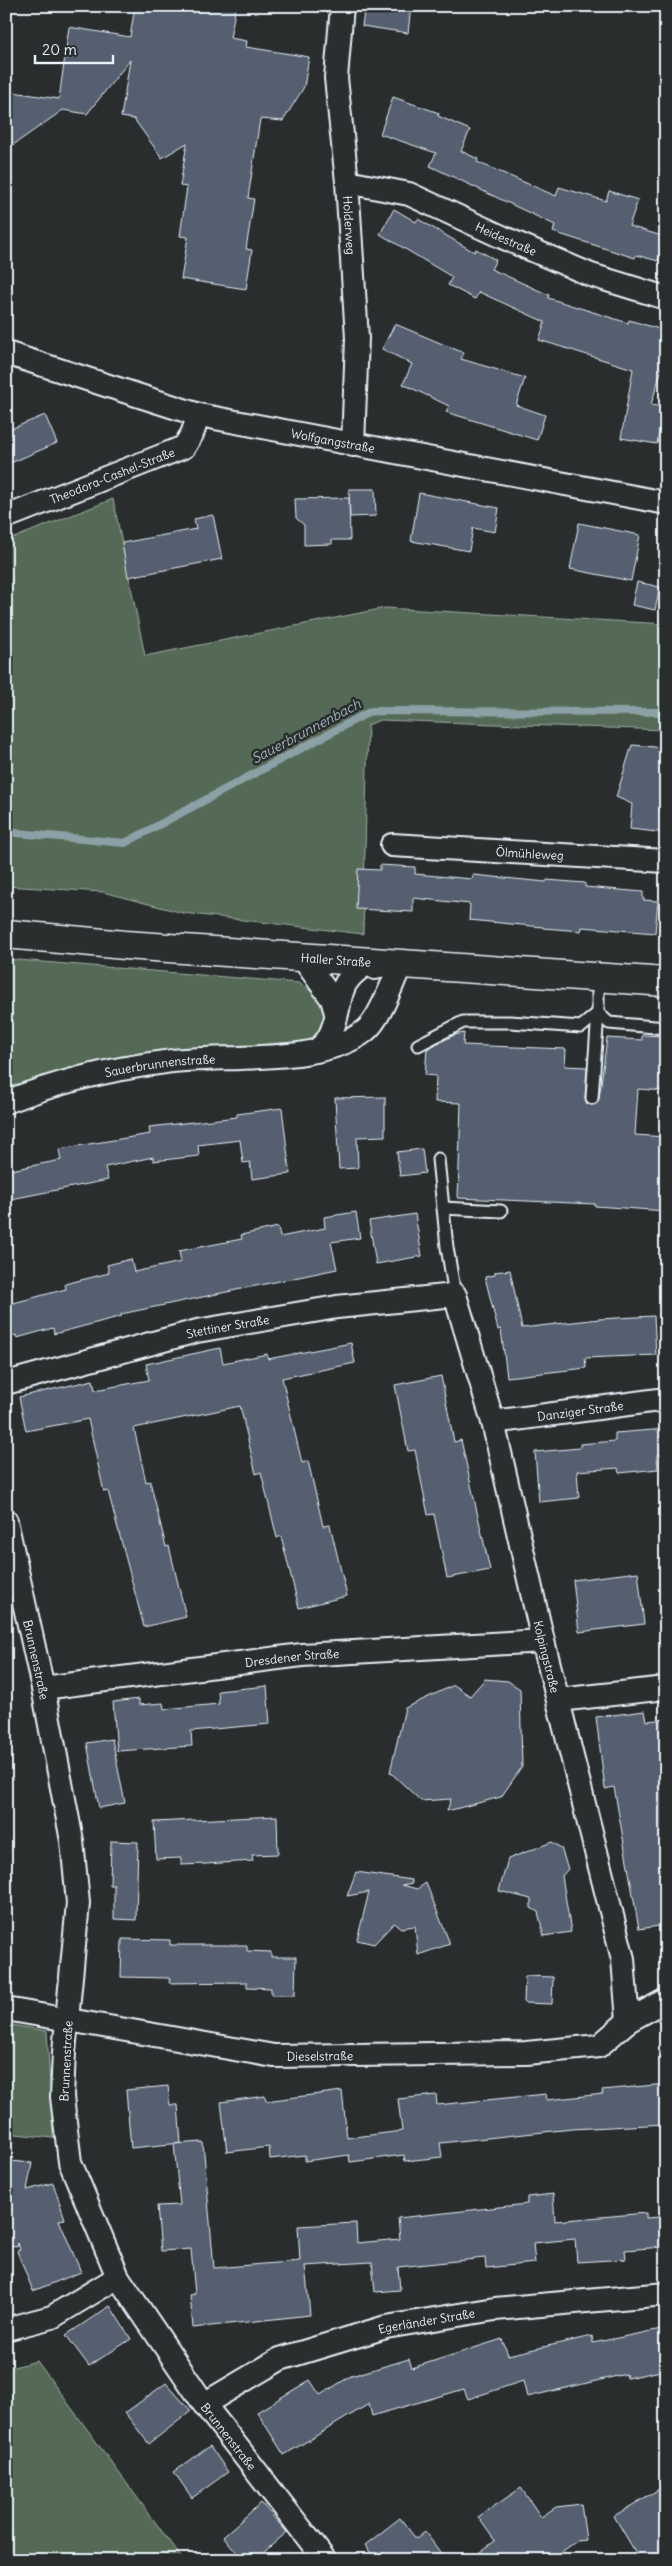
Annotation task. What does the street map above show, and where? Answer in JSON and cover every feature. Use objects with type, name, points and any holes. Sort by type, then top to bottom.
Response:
[{"type":"main road","name":"Haller Straße","points":[[6,934],[371,962],[598,975],[666,982]]},
{"type":"street","name":"Holderweg","points":[[342,6],[336,78],[347,182],[356,338],[353,445]]},
{"type":"street","name":"Heidestraße","points":[[347,182],[409,194],[502,238],[591,275],[666,298]]},
{"type":"street","name":"Wolfgangstraße","points":[[6,353],[199,416],[666,503]]},
{"type":"street","name":"Theodora-Cashel-Straße","points":[[6,517],[184,447],[192,434],[199,416]]},
{"type":"street","name":"Ölmühleweg","points":[[392,845],[666,862]]},
{"type":"street","points":[[302,957],[332,999],[336,1013]]},
{"type":"street","points":[[316,1051],[328,1038],[342,989],[349,977],[357,969],[371,962]]},
{"type":"street","name":"Sauerbrunnenstraße","points":[[371,962],[379,975],[380,990],[377,1013]]},
{"type":"street","name":"Sauerbrunnenstraße","points":[[6,1102],[51,1085],[165,1062],[316,1051],[350,1041],[367,1030],[401,964]]},
{"type":"street","name":"Stettiner Straße","points":[[6,1383],[197,1331],[337,1307],[455,1295]]},
{"type":"street","name":"Kolpingstraße","points":[[455,1295],[493,1422],[543,1642],[623,1959],[628,2021]]},
{"type":"street","name":"Danziger Straße","points":[[493,1422],[666,1399]]},
{"type":"street","name":"Brunnenstraße","points":[[6,1522],[43,1688],[72,1840],[78,1903],[62,2097],[70,2162],[118,2278],[204,2404],[325,2560]]},
{"type":"street","name":"Dresdener Straße","points":[[43,1688],[302,1655],[543,1642]]},
{"type":"street","points":[[559,1700],[666,1688]]},
{"type":"street","name":"Dieselstraße","points":[[6,2009],[274,2056],[526,2053],[600,2046],[628,2021],[666,2000]]},
{"type":"street","points":[[6,2329],[52,2317],[118,2278]]},
{"type":"street","name":"Egerländer Straße","points":[[204,2404],[280,2359],[386,2327],[495,2308],[666,2294]]},
{"type":"lane","points":[[592,1098],[598,1013],[598,975]]},
{"type":"lane","points":[[598,1013],[609,1023],[666,1028]]},
{"type":"lane","points":[[418,1045],[435,1034],[463,1022],[510,1022],[581,1027],[598,1013]]},
{"type":"lane","points":[[438,1159],[455,1295]]},
{"type":"lane","points":[[443,1208],[501,1211]]},
{"type":"green space","points":[[113,499],[145,656],[385,608],[666,624],[666,730],[380,720],[368,725],[363,934],[183,913],[103,892],[6,886],[6,541]]},
{"type":"green space","points":[[6,959],[299,983],[315,994],[333,1027],[328,1038],[165,1062],[6,1102]]},
{"type":"green space","points":[[6,2024],[47,2031],[53,2138],[6,2133]]},
{"type":"green space","points":[[37,2361],[183,2560],[6,2560],[6,2369]]},
{"type":"building","points":[[135,6],[236,6],[230,38],[247,41],[246,47],[309,57],[304,87],[283,121],[260,119],[248,198],[254,199],[246,249],[252,250],[246,289],[181,279],[188,237],[180,236],[187,187],[180,186],[187,143],[162,158],[134,119],[121,117],[130,60],[87,114],[63,110],[6,150],[6,91],[59,99],[69,27],[130,37]]},
{"type":"building","points":[[365,6],[411,6],[408,33],[362,26]]},
{"type":"building","points":[[393,97],[439,113],[438,116],[470,130],[461,151],[478,159],[477,162],[556,196],[559,187],[606,201],[609,191],[638,200],[629,226],[665,237],[658,261],[636,255],[635,258],[553,232],[555,225],[430,166],[436,153],[380,134]]},
{"type":"building","points":[[394,209],[416,222],[418,219],[474,252],[476,249],[496,260],[491,269],[549,295],[548,298],[628,323],[629,320],[666,331],[666,355],[651,405],[664,407],[657,444],[621,438],[633,369],[539,340],[545,322],[479,292],[475,299],[448,285],[452,277],[380,234]]},
{"type":"building","points":[[395,324],[464,353],[461,359],[525,378],[516,405],[545,415],[537,440],[446,412],[449,406],[403,384],[412,364],[382,349]]},
{"type":"building","points":[[45,415],[57,443],[6,465],[6,431]]},
{"type":"building","points":[[349,489],[375,489],[376,516],[350,517]]},
{"type":"building","points":[[419,493],[499,508],[495,532],[473,528],[469,551],[411,541]]},
{"type":"building","points":[[349,498],[350,540],[332,540],[332,544],[304,545],[304,525],[296,518],[295,499]]},
{"type":"building","points":[[213,515],[222,559],[128,577],[122,543],[196,529],[194,519]]},
{"type":"building","points":[[579,523],[640,535],[631,581],[570,569]]},
{"type":"building","points":[[637,582],[660,587],[655,610],[632,605]]},
{"type":"building","points":[[632,745],[666,748],[666,833],[630,829],[632,804],[616,797]]},
{"type":"building","points":[[380,865],[415,867],[415,874],[472,879],[473,875],[546,882],[547,880],[585,883],[585,887],[643,892],[643,900],[658,901],[655,933],[582,927],[581,931],[469,920],[470,904],[413,898],[413,912],[356,909],[358,869],[380,870]]},
{"type":"building","points":[[464,1033],[463,1045],[566,1049],[565,1066],[587,1067],[585,1098],[587,1104],[592,1105],[599,1099],[607,1038],[642,1040],[642,1035],[666,1036],[666,1091],[638,1089],[635,1135],[666,1137],[666,1211],[595,1206],[595,1204],[458,1198],[461,1103],[435,1102],[436,1076],[425,1075],[427,1049],[454,1035]]},
{"type":"building","points":[[385,1097],[385,1136],[357,1137],[358,1168],[339,1169],[335,1098]]},
{"type":"building","points":[[282,1108],[290,1174],[252,1179],[250,1162],[243,1163],[240,1140],[198,1145],[199,1156],[153,1161],[153,1157],[105,1167],[108,1180],[6,1200],[6,1173],[11,1172],[11,1170],[61,1160],[59,1149],[150,1134],[149,1127],[237,1117],[237,1114]]},
{"type":"building","points":[[422,1149],[425,1173],[400,1176],[397,1152]]},
{"type":"building","points":[[356,1212],[360,1238],[331,1242],[337,1269],[121,1314],[122,1316],[54,1334],[53,1328],[17,1338],[16,1335],[6,1338],[6,1305],[66,1289],[65,1284],[109,1273],[107,1265],[131,1259],[134,1272],[181,1262],[179,1251],[242,1239],[241,1235],[278,1227],[280,1237],[325,1228],[324,1217]]},
{"type":"building","points":[[415,1214],[422,1256],[376,1264],[369,1221]]},
{"type":"building","points":[[510,1270],[522,1328],[599,1319],[654,1316],[656,1355],[585,1358],[586,1368],[507,1377],[501,1329],[498,1330],[485,1277],[495,1275],[495,1272]]},
{"type":"building","points":[[351,1343],[355,1363],[282,1378],[302,1463],[308,1461],[323,1526],[330,1525],[347,1596],[299,1608],[281,1536],[277,1538],[261,1472],[256,1474],[240,1406],[134,1428],[146,1482],[150,1481],[166,1547],[169,1546],[186,1617],[144,1627],[108,1491],[104,1492],[88,1419],[26,1431],[19,1397],[93,1380],[95,1390],[149,1380],[146,1364],[220,1348],[223,1363],[267,1354],[268,1359]]},
{"type":"building","points":[[441,1376],[454,1442],[461,1440],[490,1570],[447,1578],[434,1514],[428,1515],[415,1450],[408,1451],[395,1385]]},
{"type":"building","points":[[666,1429],[666,1454],[657,1455],[658,1469],[619,1473],[618,1468],[577,1471],[579,1498],[539,1502],[535,1452],[580,1448],[580,1444],[615,1441],[615,1433]]},
{"type":"building","points":[[638,1572],[644,1624],[579,1632],[573,1580]]},
{"type":"building","points":[[485,1679],[508,1681],[520,1689],[522,1767],[501,1797],[447,1811],[451,1799],[421,1801],[390,1772],[405,1708],[454,1685],[470,1696]]},
{"type":"building","points":[[267,1686],[270,1724],[191,1731],[192,1746],[117,1751],[113,1702],[139,1699],[139,1705],[163,1703],[164,1709],[219,1704],[218,1691]]},
{"type":"building","points":[[645,1711],[647,1721],[666,1719],[666,1925],[639,1929],[614,1787],[605,1789],[596,1717]]},
{"type":"building","points":[[112,1739],[125,1803],[99,1808],[87,1743]]},
{"type":"building","points":[[277,1816],[278,1854],[252,1855],[253,1861],[206,1864],[181,1865],[181,1858],[156,1859],[154,1822]]},
{"type":"building","points":[[111,1841],[138,1842],[136,1920],[114,1919],[114,1885],[110,1885]]},
{"type":"building","points":[[552,1842],[561,1848],[568,1869],[562,1876],[571,1932],[544,1936],[538,1912],[531,1908],[531,1899],[499,1891],[508,1859]]},
{"type":"building","points":[[356,1872],[412,1880],[412,1883],[402,1885],[417,1889],[426,1883],[450,1944],[418,1955],[415,1926],[401,1928],[394,1923],[374,1944],[357,1940],[369,1892],[347,1896]]},
{"type":"building","points":[[122,1939],[170,1940],[170,1945],[247,1945],[247,1951],[271,1952],[271,1957],[296,1957],[295,1995],[271,1995],[271,1988],[247,1987],[247,1982],[169,1983],[170,1978],[121,1977]]},
{"type":"building","points":[[525,1976],[553,1977],[552,2004],[524,2003]]},
{"type":"building","points":[[666,2084],[666,2124],[572,2129],[440,2143],[442,2157],[405,2161],[404,2155],[350,2162],[349,2155],[305,2161],[305,2155],[270,2159],[269,2147],[227,2152],[221,2102],[265,2096],[266,2101],[342,2091],[347,2138],[402,2131],[398,2099],[436,2095],[437,2105],[546,2094],[547,2100],[603,2094],[602,2090]]},
{"type":"building","points":[[168,2086],[170,2105],[178,2105],[181,2143],[131,2148],[126,2090]]},
{"type":"building","points":[[203,2142],[214,2268],[300,2261],[298,2226],[356,2223],[357,2243],[400,2239],[398,2218],[527,2204],[527,2197],[553,2194],[555,2221],[646,2213],[646,2218],[660,2217],[662,2247],[625,2250],[626,2259],[577,2262],[575,2239],[533,2243],[535,2263],[486,2268],[485,2258],[398,2267],[400,2290],[375,2292],[372,2262],[305,2266],[310,2315],[193,2328],[190,2295],[195,2294],[191,2249],[161,2251],[157,2206],[180,2205],[174,2144]]},
{"type":"building","points":[[10,2161],[32,2163],[27,2190],[53,2183],[65,2219],[59,2220],[81,2272],[33,2291],[17,2251],[20,2250],[18,2243],[17,2247],[6,2246],[6,2184]]},
{"type":"building","points":[[110,2306],[131,2339],[89,2366],[66,2335]]},
{"type":"building","points":[[666,2328],[666,2370],[627,2378],[626,2374],[527,2397],[523,2381],[468,2399],[464,2389],[372,2416],[369,2404],[284,2455],[257,2412],[310,2380],[320,2395],[351,2376],[409,2359],[412,2368],[502,2339],[508,2355],[592,2336],[593,2343]]},
{"type":"building","points":[[166,2383],[191,2411],[149,2444],[125,2413]]},
{"type":"building","points":[[210,2446],[228,2472],[192,2498],[174,2472]]},
{"type":"building","points":[[666,2485],[666,2560],[640,2560],[614,2516]]},
{"type":"building","points":[[521,2488],[541,2517],[556,2507],[581,2504],[586,2540],[577,2541],[550,2560],[469,2560],[495,2541],[478,2517]]},
{"type":"building","points":[[261,2503],[287,2532],[255,2560],[243,2560],[223,2536]]},
{"type":"building","points":[[400,2518],[416,2539],[425,2532],[446,2560],[376,2560],[365,2545]]},
{"type":"waterway","name":"Sauerbrunnenbach","points":[[6,832],[125,843],[371,711],[666,712]]}]
